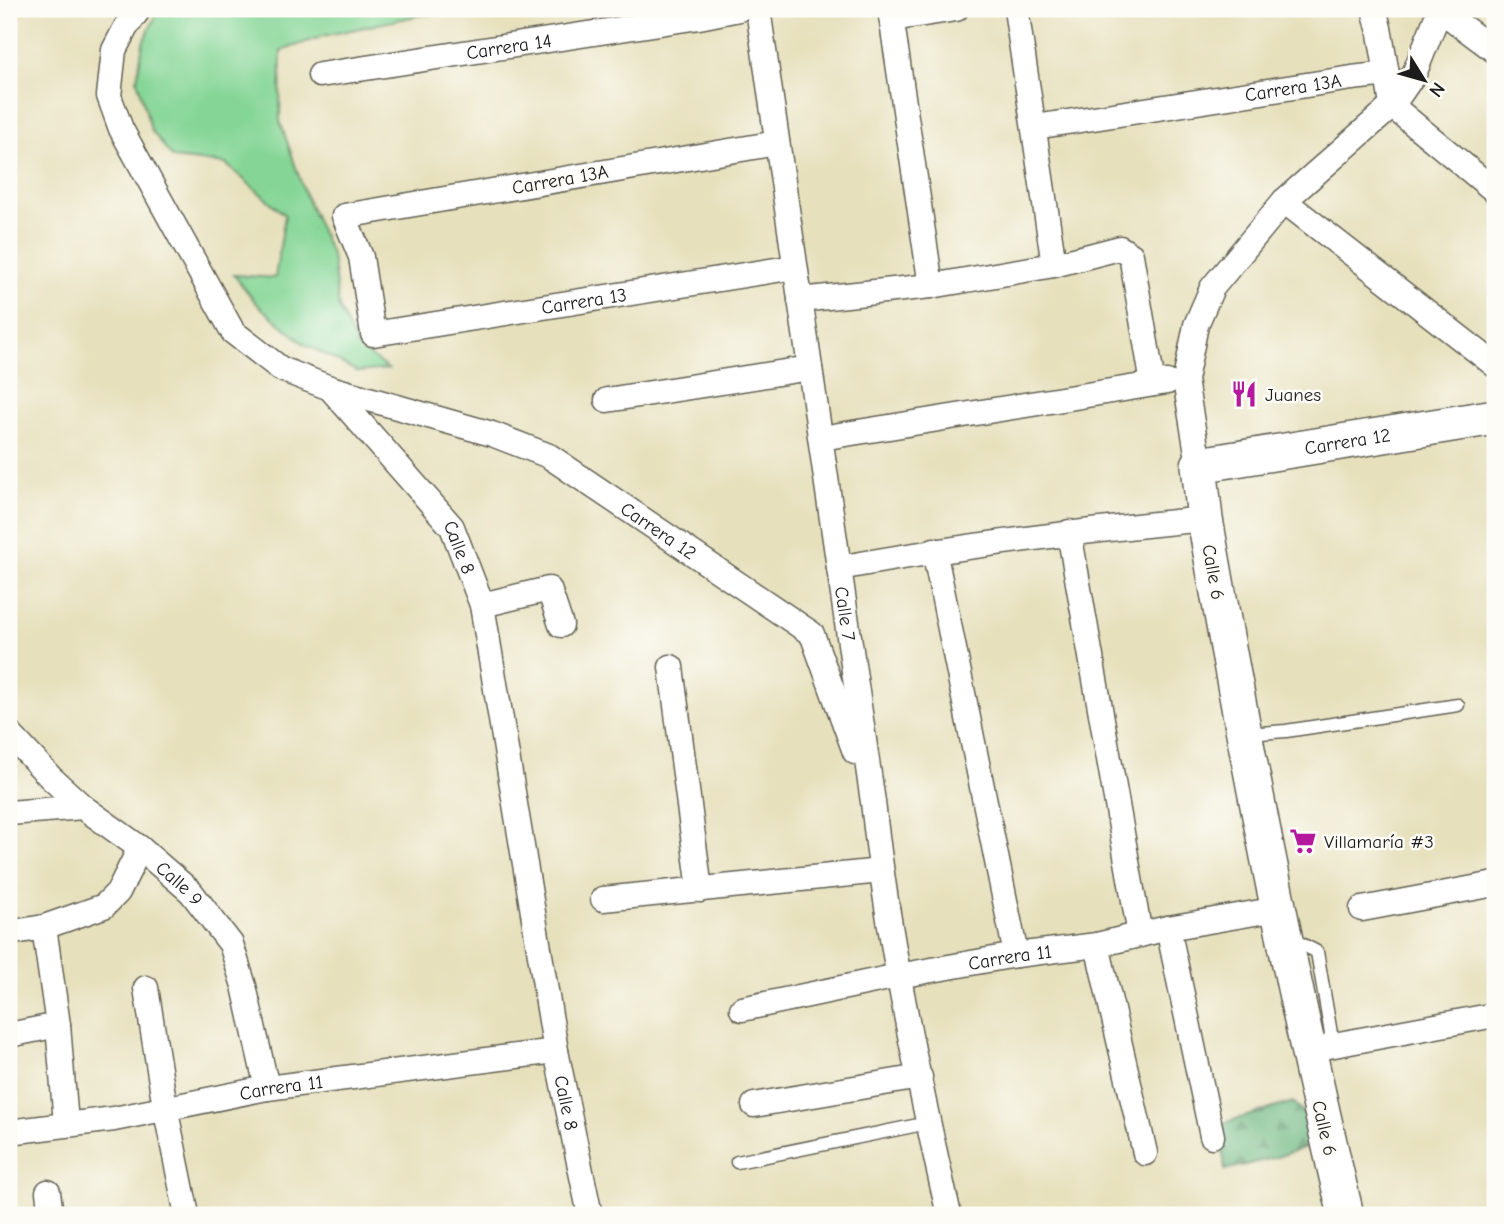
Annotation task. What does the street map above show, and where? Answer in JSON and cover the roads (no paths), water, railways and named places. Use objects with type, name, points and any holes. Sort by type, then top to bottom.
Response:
[{"type":"main road","name":"Carrera 12","points":[[1199,465],[1495,417]]},
{"type":"main road","name":"Calle 6","points":[[1199,465],[1205,519],[1243,735],[1280,922],[1320,1047],[1346,1215]]},
{"type":"street","name":"Calle 8","points":[[139,9],[114,50],[109,96],[121,129],[233,332],[281,369],[330,388],[452,527],[482,605],[556,1051],[590,1215]]},
{"type":"street","name":"Carrera 14","points":[[320,75],[739,9]]},
{"type":"street","name":"Calle 7","points":[[758,9],[881,872],[898,976],[948,1215]]},
{"type":"street","points":[[931,286],[891,14],[956,9]]},
{"type":"street","points":[[1016,9],[1054,265]]},
{"type":"street","points":[[1374,9],[1392,106],[1495,191]]},
{"type":"street","points":[[1439,9],[1495,51]]},
{"type":"street","name":"Calle 6","points":[[1199,465],[1185,380],[1196,325],[1212,288],[1284,201],[1392,106],[1414,74],[1439,9]]},
{"type":"street","name":"Carrera 13A","points":[[1035,127],[1387,74]]},
{"type":"street","name":"Carrera 13A","points":[[373,334],[361,257],[344,216],[777,143]]},
{"type":"street","points":[[1284,201],[1495,365]]},
{"type":"street","points":[[800,300],[931,286],[1054,265],[1120,248],[1131,255],[1153,384]]},
{"type":"street","name":"Carrera 13","points":[[373,334],[795,267]]},
{"type":"street","points":[[607,400],[810,368]]},
{"type":"street","points":[[821,438],[1185,380]]},
{"type":"street","name":"Carrera 12","points":[[330,388],[492,434],[549,456],[813,634],[873,802]]},
{"type":"street","points":[[839,568],[934,550],[1069,532],[1205,519]]},
{"type":"street","points":[[1069,532],[1140,934]]},
{"type":"street","points":[[934,550],[1016,955]]},
{"type":"street","points":[[482,605],[549,589],[561,625]]},
{"type":"street","points":[[671,667],[700,890]]},
{"type":"street","name":"Calle 9","points":[[9,733],[51,778],[83,807],[140,848],[191,892],[231,944],[244,986],[267,1088]]},
{"type":"street","points":[[9,813],[83,807]]},
{"type":"street","points":[[9,933],[44,927],[104,906],[118,892],[140,848]]},
{"type":"street","points":[[603,899],[881,872]]},
{"type":"street","points":[[1362,909],[1495,884]]},
{"type":"street","name":"Carrera 11","points":[[742,1009],[898,976],[1016,955],[1097,945],[1168,928],[1280,922]]},
{"type":"street","points":[[44,927],[58,1025],[66,1124]]},
{"type":"street","points":[[1168,928],[1212,1136]]},
{"type":"street","points":[[1097,945],[1145,1153]]},
{"type":"street","points":[[146,988],[165,1107],[187,1215]]},
{"type":"street","points":[[1320,1047],[1494,1021]]},
{"type":"street","points":[[9,1035],[58,1025]]},
{"type":"street","name":"Carrera 11","points":[[9,1132],[114,1119],[267,1088],[556,1051]]},
{"type":"street","points":[[754,1105],[920,1077]]},
{"type":"lane","points":[[1243,735],[1458,705]]},
{"type":"lane","points":[[737,1163],[928,1123]]},
{"type":"place","name":"Juanes","points":[[1244,394]]},
{"type":"place","name":"Villamaría #3","points":[[1303,841]]}]
